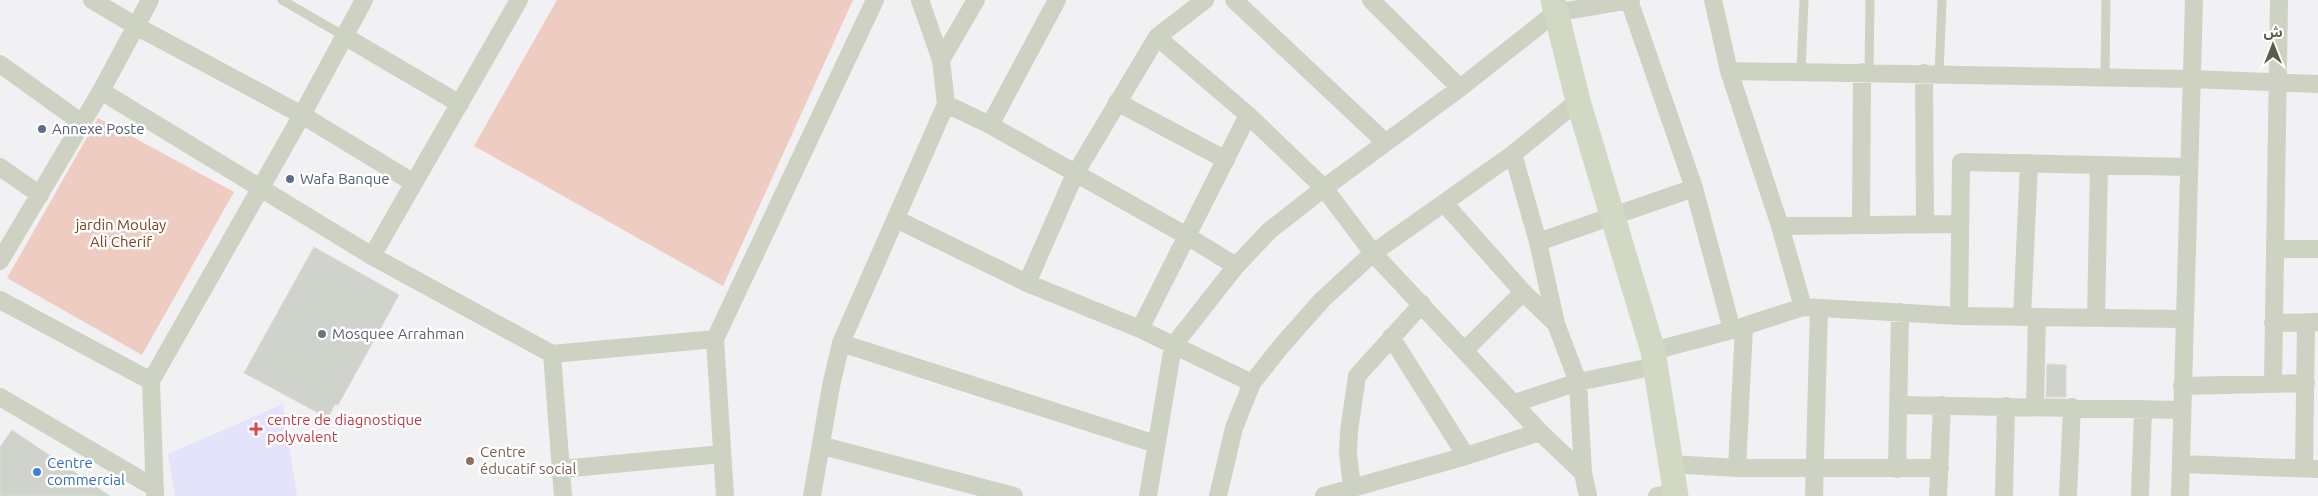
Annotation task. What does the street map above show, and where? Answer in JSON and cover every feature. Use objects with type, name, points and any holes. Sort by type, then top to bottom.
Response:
[{"type":"main road","points":[[1554,7],[1578,101],[1654,359],[1670,464],[1669,495]]},
{"type":"street","points":[[92,0],[136,26],[302,115],[414,183]]},
{"type":"street","points":[[0,262],[101,91],[150,0]]},
{"type":"street","points":[[155,492],[151,381],[302,115],[364,0]]},
{"type":"street","points":[[372,256],[519,0]]},
{"type":"street","points":[[725,496],[715,339],[875,0]]},
{"type":"street","points":[[818,494],[831,386],[841,342],[946,104],[941,60],[920,0]]},
{"type":"street","points":[[941,60],[976,0]]},
{"type":"street","points":[[990,125],[1057,0]]},
{"type":"street","points":[[1026,283],[1075,174],[1116,102],[1157,37],[1205,0]]},
{"type":"street","points":[[1234,0],[1385,142]]},
{"type":"street","points":[[1371,0],[1460,88]]},
{"type":"street","points":[[1148,496],[1173,346],[1236,266],[1269,230],[1460,88],[1554,7],[1630,0],[1694,188],[1738,328],[1737,468]]},
{"type":"street","points":[[1713,0],[1730,71],[1780,226],[1811,307],[1814,496]]},
{"type":"street","points":[[2180,496],[2194,0]]},
{"type":"street","points":[[2273,384],[2279,0]]},
{"type":"street","points":[[344,36],[460,104]]},
{"type":"street","points":[[1157,37],[1248,115],[1324,188],[1373,253],[1515,403],[1540,432],[1583,473]]},
{"type":"street","points":[[0,64],[82,123]]},
{"type":"street","points":[[1730,71],[1932,73],[2318,84]]},
{"type":"street","points":[[1861,224],[1866,72]]},
{"type":"street","points":[[1925,224],[1932,73]]},
{"type":"street","points":[[101,91],[372,256],[552,354],[715,339]]},
{"type":"street","points":[[1218,496],[1234,428],[1252,383],[1322,300],[1373,253],[1513,154],[1578,101]]},
{"type":"street","points":[[1116,102],[1226,160]]},
{"type":"street","points":[[946,104],[990,125],[1188,236],[1236,266]]},
{"type":"street","points":[[1140,330],[1248,115]]},
{"type":"street","points":[[1513,154],[1538,242],[1556,324],[1578,382],[1583,473],[1588,496]]},
{"type":"street","points":[[1960,316],[1961,162],[2188,167]]},
{"type":"street","points":[[2029,163],[2030,317],[2035,407]]},
{"type":"street","points":[[2096,318],[2099,165]]},
{"type":"street","points":[[0,167],[40,195]]},
{"type":"street","points":[[1538,242],[1694,188]]},
{"type":"street","points":[[1444,203],[1523,292],[1556,324]]},
{"type":"street","points":[[896,219],[1026,283],[1140,330],[1252,383]]},
{"type":"street","points":[[1780,226],[1960,224]]},
{"type":"street","points":[[2274,249],[2318,249]]},
{"type":"street","points":[[1465,350],[1523,292]]},
{"type":"street","points":[[0,300],[151,381]]},
{"type":"street","points":[[1352,488],[1348,453],[1354,386],[1362,369],[1422,304]]},
{"type":"street","points":[[1515,403],[1654,359],[1738,328],[1811,307],[1960,316],[2184,319]]},
{"type":"street","points":[[1897,469],[1900,312]]},
{"type":"street","points":[[2181,464],[2311,469],[2306,383],[2312,322],[2273,323]]},
{"type":"street","points":[[1391,337],[1466,456]]},
{"type":"street","points":[[841,342],[1156,444]]},
{"type":"street","points":[[552,354],[563,496]]},
{"type":"street","points":[[2182,386],[2306,383]]},
{"type":"street","points":[[3,405],[155,492]]},
{"type":"street","points":[[1898,405],[2182,410]]},
{"type":"street","points":[[1938,496],[1942,405]]},
{"type":"street","points":[[2004,496],[2006,406]]},
{"type":"street","points":[[2068,496],[2072,407]]},
{"type":"street","points":[[2140,496],[2143,409]]},
{"type":"street","points":[[1324,496],[1466,456],[1540,432]]},
{"type":"street","points":[[823,446],[1014,496]]},
{"type":"street","points":[[561,469],[722,454]]},
{"type":"street","points":[[1670,464],[1737,468],[1940,468]]},
{"type":"lane","points":[[282,0],[344,36]]},
{"type":"lane","points":[[1801,72],[1804,0]]},
{"type":"lane","points":[[1866,72],[1870,0]]},
{"type":"lane","points":[[1932,73],[1942,0]]},
{"type":"lane","points":[[2105,77],[2106,0]]},
{"type":"shaded area","name":"centre de diagnostique polyvalent","points":[[283,404],[297,496],[175,496],[168,454]]},
{"type":"green space","points":[[557,0],[853,0],[723,286],[474,146]]},
{"type":"green space","name":"jardin Moulay Ali Cherif","points":[[98,118],[234,192],[142,355],[7,278]]},
{"type":"building","name":"Mosquee Arrahman","points":[[314,247],[399,295],[338,405],[335,404],[328,418],[244,373]]},
{"type":"building","points":[[2047,364],[2066,365],[2066,397],[2046,397]]},
{"type":"building","name":"Centre commercial","points":[[12,430],[110,496],[0,496],[0,447]]},
{"type":"place","name":"Annexe Poste","points":[[42,129]]},
{"type":"place","name":"Wafa Banque","points":[[290,179]]},
{"type":"place","name":"Mosquee Arrahman","points":[[322,334]]},
{"type":"place","name":"centre de diagnostique polyvalent","points":[[256,429]]},
{"type":"place","name":"Centre éducatif social","points":[[470,461]]},
{"type":"place","name":"Centre commercial","points":[[37,472]]}]
